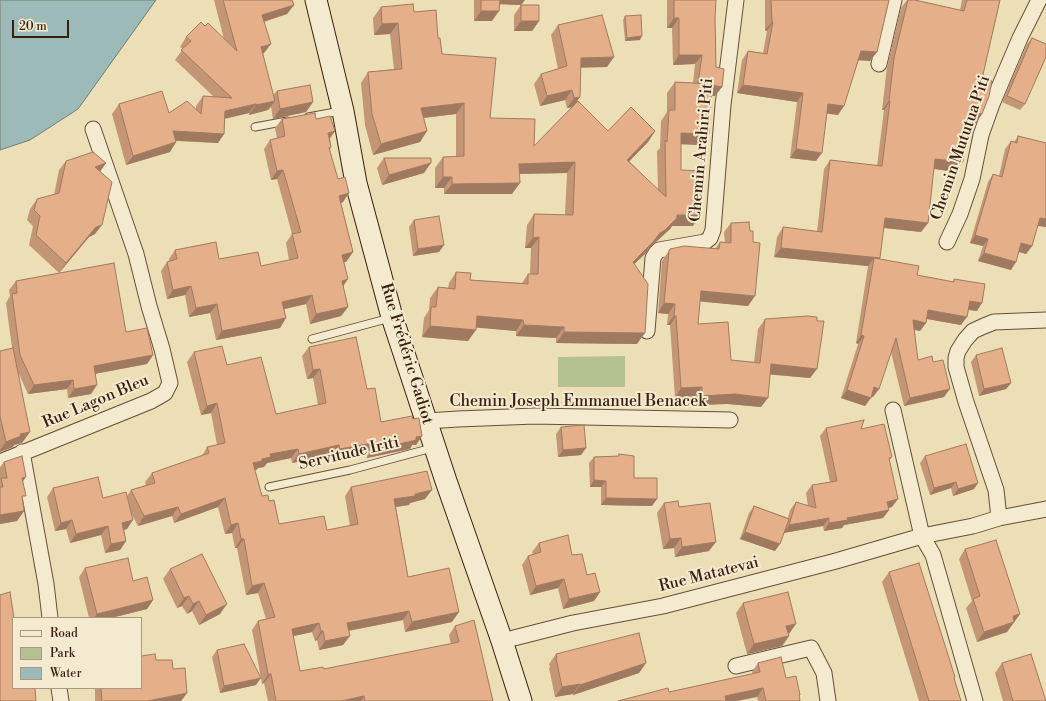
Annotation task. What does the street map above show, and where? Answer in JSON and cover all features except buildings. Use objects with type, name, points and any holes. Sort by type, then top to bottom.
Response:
[{"type":"street","name":"Rue Frédéric Gadiot","points":[[316,0],[343,111],[356,183],[392,317],[521,701]]},
{"type":"street","name":"Chemin Arahiri Piti","points":[[647,331],[653,258],[656,252],[658,250],[705,242],[710,238],[713,230],[723,105],[736,0]]},
{"type":"street","points":[[879,64],[894,0]]},
{"type":"street","name":"Chemin Mututua Piti","points":[[947,242],[960,214],[972,179],[981,135],[992,104],[1020,38],[1039,0]]},
{"type":"street","name":"Rue Lagon Bleu","points":[[0,462],[151,400],[165,392],[169,387],[170,379],[136,254],[93,129]]},
{"type":"street","points":[[999,518],[996,490],[966,402],[956,367],[956,358],[958,350],[965,340],[973,331],[984,326],[994,322],[1046,320]]},
{"type":"street","points":[[893,410],[922,536],[933,555],[975,701]]},
{"type":"street","name":"Chemin Joseph Emmanuel Benacek","points":[[427,421],[535,416],[730,420]]},
{"type":"street","points":[[22,452],[46,584],[50,617]]},
{"type":"street","name":"Rue Matatevai","points":[[502,641],[573,623],[663,606],[836,561],[922,536],[973,526],[999,518],[1046,509]]},
{"type":"street","points":[[736,666],[811,648],[824,673],[828,701]]},
{"type":"street","points":[[59,689],[61,701]]},
{"type":"lane","points":[[255,127],[343,111]]},
{"type":"lane","points":[[312,339],[392,317]]},
{"type":"lane","name":"Servitude Iriti","points":[[269,487],[350,470],[435,447]]},
{"type":"green space","points":[[625,356],[625,387],[558,387],[558,357]]},
{"type":"water","points":[[0,0],[156,0],[78,109],[30,140],[0,150]]}]
